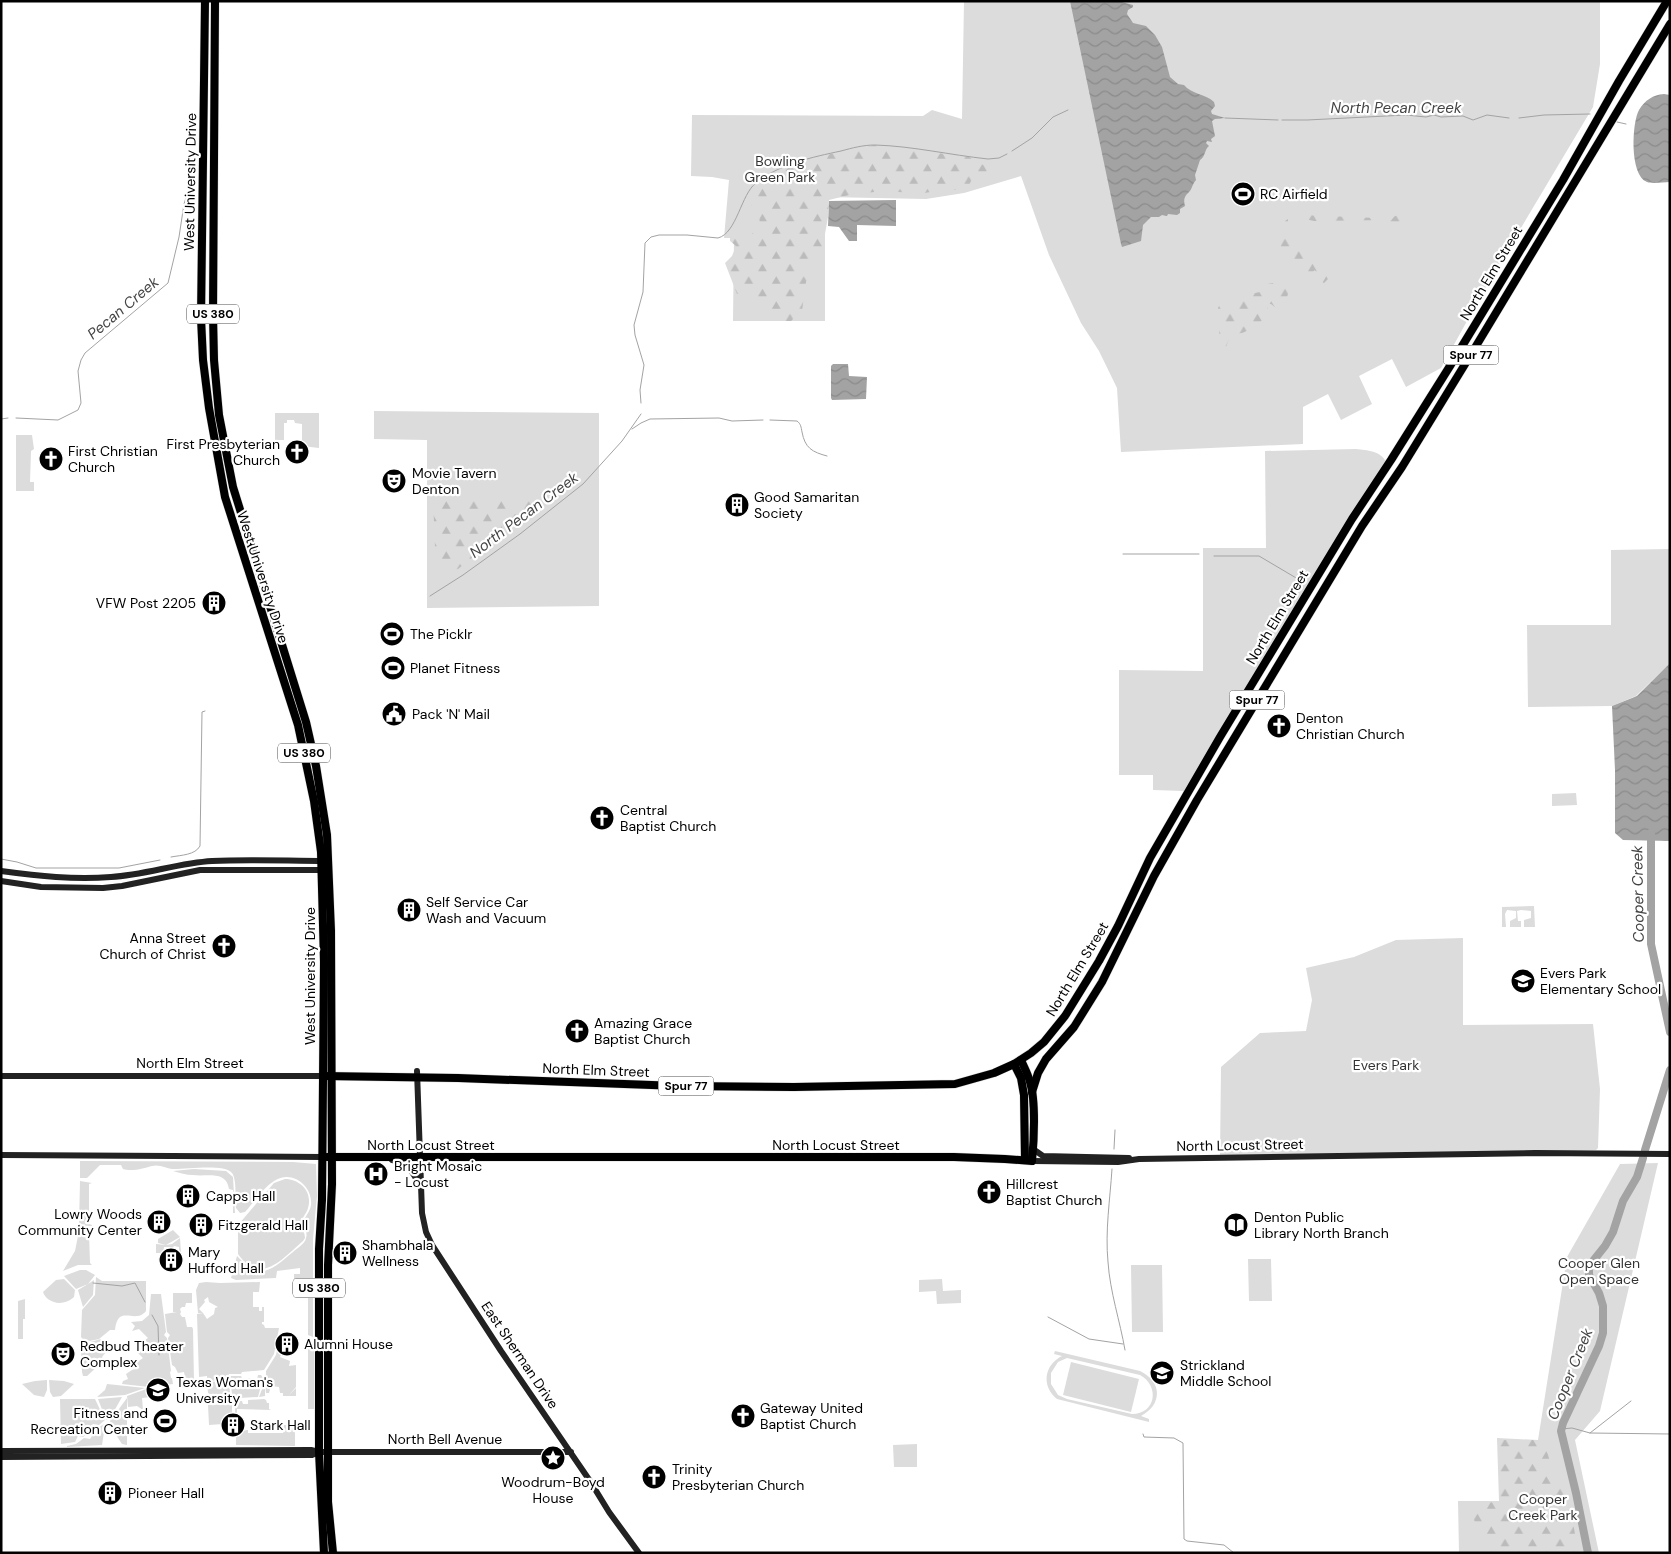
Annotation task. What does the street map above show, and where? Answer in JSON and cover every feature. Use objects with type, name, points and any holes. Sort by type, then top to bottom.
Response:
[{"type":"main road","name":"West University Drive","points":[[205,1],[201,318],[208,408],[225,497],[298,725],[325,861],[324,962],[331,1157]]},
{"type":"main road","name":"West University Drive","points":[[215,1],[212,315],[219,416],[235,497],[306,722],[324,809],[325,861]]},
{"type":"main road","name":"North Elm Street","points":[[1,1076],[327,1076],[418,1074],[679,1086],[794,1087],[946,1084],[994,1074],[1017,1062],[1044,1042],[1053,1032],[1099,961],[1118,926],[1149,859],[1229,721],[1352,518],[1445,374],[1563,180],[1667,1]]},
{"type":"main road","name":"North Elm Street","points":[[1032,1092],[1038,1072],[1046,1059],[1074,1027],[1102,982],[1154,876],[1197,800],[1362,526],[1402,467],[1470,356],[1670,24]]},
{"type":"main road","points":[[1,872],[42,877],[99,878],[212,861],[325,861]]},
{"type":"main road","points":[[1,881],[41,887],[103,888],[122,886],[200,870],[326,870]]},
{"type":"main road","points":[[1017,1062],[1030,1081],[1032,1092]]},
{"type":"main road","points":[[1017,1062],[1024,1095],[1028,1161]]},
{"type":"main road","name":"East Sherman Drive","points":[[418,1074],[422,1213],[426,1232],[438,1256],[571,1452],[613,1518],[639,1553]]},
{"type":"main road","name":"West University Drive","points":[[323,1157],[327,1076]]},
{"type":"main road","name":"Spur 77","points":[[1028,1161],[1033,1149],[1032,1092]]},
{"type":"main road","points":[[1033,1149],[1043,1156],[1117,1156],[1140,1159]]},
{"type":"main road","name":"North Locust Street","points":[[1,1155],[420,1158],[954,1157],[1028,1161],[1118,1162],[1140,1159],[1535,1153],[1670,1154]]},
{"type":"main road","name":"US 380","points":[[323,1157],[319,1249],[319,1452],[324,1553]]},
{"type":"main road","name":"US 380","points":[[331,1157],[332,1184],[328,1265],[328,1502],[333,1553]]},
{"type":"main road","points":[[376,1157],[400,1161],[413,1173],[421,1192]]},
{"type":"main road","name":"North Bell Avenue","points":[[1,1452],[311,1450],[319,1452],[571,1452]]},
{"type":"main road","name":"North Bell Avenue","points":[[1,1457],[312,1455],[319,1452]]},
{"type":"green space","name":"Bowling Green Park","points":[[964,1],[1600,1],[1600,64],[1593,107],[1487,285],[1441,368],[1406,387],[1392,359],[1359,376],[1372,404],[1341,420],[1328,394],[1303,407],[1303,444],[1121,452],[1117,388],[1099,351],[1081,323],[1049,255],[1021,176],[964,193],[926,199],[825,197],[825,321],[733,321],[734,238],[724,238],[729,180],[691,176],[692,115],[923,116],[932,110],[962,119]]},
{"type":"green space","points":[[874,145],[969,157],[974,169],[980,164],[985,165],[989,172],[989,177],[981,181],[972,179],[967,189],[924,193],[898,192],[889,187],[878,188],[874,192],[829,200],[823,245],[806,282],[802,311],[791,321],[779,321],[755,304],[754,288],[746,284],[745,293],[737,294],[725,263],[732,256],[736,246],[730,241],[730,235],[734,232],[748,237],[754,232],[760,233],[765,231],[766,227],[760,224],[758,209],[751,205],[757,192],[756,183],[791,164],[806,159]]},
{"type":"green space","points":[[1301,215],[1377,218],[1384,216],[1391,220],[1395,216],[1402,215],[1400,222],[1392,228],[1387,226],[1388,223],[1385,220],[1314,221],[1301,218]]},
{"type":"green space","points":[[1288,219],[1289,244],[1292,249],[1302,246],[1312,249],[1318,259],[1322,273],[1327,274],[1328,279],[1324,283],[1320,281],[1315,270],[1309,275],[1296,273],[1287,255],[1280,253],[1281,240],[1286,236],[1285,221]]},
{"type":"green space","points":[[1273,283],[1278,294],[1282,292],[1283,286],[1286,285],[1290,289],[1283,307],[1276,308],[1271,304],[1267,304],[1268,316],[1246,331],[1231,334],[1226,347],[1220,348],[1218,308],[1220,304],[1235,297],[1260,292],[1267,284]]},
{"type":"green space","points":[[374,411],[599,413],[599,606],[427,608],[427,440],[374,439]]},
{"type":"green space","points":[[275,413],[319,413],[319,448],[302,446],[302,424],[295,423],[294,420],[287,420],[287,423],[284,423],[284,440],[275,440]]},
{"type":"green space","points":[[16,435],[32,435],[34,449],[31,451],[30,482],[34,482],[34,491],[16,491]]},
{"type":"green space","points":[[1356,449],[1377,453],[1386,462],[1284,625],[1184,791],[1153,790],[1153,775],[1119,775],[1119,670],[1203,671],[1203,548],[1266,548],[1265,451]]},
{"type":"green space","points":[[549,497],[458,569],[438,571],[440,553],[435,547],[433,498]]},
{"type":"green space","points":[[1670,549],[1670,663],[1636,696],[1612,706],[1528,707],[1527,625],[1611,625],[1611,550]]},
{"type":"green space","points":[[1576,793],[1577,805],[1552,806],[1552,794]]},
{"type":"green space","points":[[1534,906],[1535,927],[1524,927],[1524,920],[1531,918],[1531,911],[1521,910],[1517,911],[1521,927],[1510,927],[1510,921],[1516,918],[1516,911],[1507,910],[1505,914],[1506,927],[1502,927],[1502,907]]},
{"type":"green space","name":"Evers Park","points":[[1463,938],[1463,1025],[1593,1024],[1600,1089],[1598,1148],[1596,1150],[1220,1156],[1221,1067],[1260,1033],[1306,1031],[1312,1000],[1306,968],[1354,957],[1396,940]]},
{"type":"green space","points":[[80,1161],[293,1162],[316,1164],[317,1196],[313,1239],[313,1337],[308,1335],[308,1289],[302,1289],[299,1284],[294,1282],[294,1274],[300,1274],[300,1268],[277,1271],[276,1278],[236,1280],[231,1278],[237,1256],[253,1269],[259,1271],[266,1270],[278,1264],[304,1242],[307,1234],[303,1223],[311,1205],[311,1198],[309,1192],[300,1181],[288,1177],[274,1181],[262,1191],[245,1212],[240,1213],[236,1208],[234,1176],[228,1170],[221,1168],[172,1169],[157,1165],[130,1170],[123,1169],[121,1165],[100,1165],[87,1178],[80,1178]]},
{"type":"green space","name":"Cooper Glen Open Space","points":[[1658,1163],[1600,1411],[1575,1440],[1599,1553],[1459,1553],[1458,1501],[1499,1501],[1497,1438],[1538,1440],[1567,1257],[1620,1164]]},
{"type":"green space","points":[[194,1169],[226,1171],[233,1177],[235,1213],[233,1213],[233,1190],[229,1189],[224,1179],[215,1176],[188,1175],[173,1171]]},
{"type":"green space","points":[[285,1179],[296,1181],[300,1184],[309,1197],[307,1212],[302,1222],[305,1238],[287,1255],[271,1266],[263,1269],[255,1268],[238,1254],[238,1225],[274,1183]]},
{"type":"green space","points":[[80,1181],[92,1183],[89,1184],[89,1224],[92,1226],[79,1226]]},
{"type":"green space","points":[[173,1230],[180,1237],[166,1245],[158,1243],[158,1239]]},
{"type":"green space","points":[[79,1231],[92,1231],[89,1233],[90,1263],[92,1265],[78,1265],[63,1271],[75,1251]]},
{"type":"green space","points":[[180,1238],[181,1253],[179,1253],[179,1247],[174,1246],[172,1249],[164,1247],[163,1253],[156,1253],[156,1244],[172,1244]]},
{"type":"green space","points":[[1248,1259],[1271,1259],[1272,1301],[1249,1301]]},
{"type":"green space","points":[[1131,1265],[1162,1265],[1163,1332],[1132,1332]]},
{"type":"green space","points":[[80,1270],[86,1270],[95,1275],[88,1284],[76,1289],[64,1276]]},
{"type":"green space","points":[[96,1277],[102,1281],[146,1281],[146,1311],[142,1315],[123,1316],[117,1322],[115,1330],[110,1330],[99,1339],[85,1342],[81,1337],[82,1310],[95,1295]]},
{"type":"green space","points":[[64,1279],[75,1290],[74,1297],[60,1303],[47,1299],[43,1292],[56,1280]]},
{"type":"green space","points":[[942,1279],[943,1291],[961,1290],[961,1303],[937,1304],[936,1291],[919,1292],[919,1280]]},
{"type":"green space","points":[[94,1280],[93,1295],[83,1307],[78,1290]]},
{"type":"green space","points":[[260,1282],[259,1292],[253,1292],[253,1307],[259,1307],[259,1311],[262,1311],[262,1307],[264,1307],[264,1322],[262,1324],[265,1328],[279,1328],[274,1354],[264,1370],[229,1374],[229,1379],[226,1380],[207,1381],[207,1376],[199,1377],[197,1314],[203,1313],[198,1313],[196,1290],[199,1283]],"holes":[[[208,1297],[209,1302],[218,1307],[215,1308],[214,1314],[207,1319],[199,1309]]]},
{"type":"green space","points":[[173,1293],[192,1293],[192,1303],[186,1303],[185,1307],[180,1309],[180,1314],[182,1317],[185,1317],[187,1327],[192,1327],[193,1329],[194,1382],[186,1382],[184,1372],[178,1373],[172,1365],[168,1338],[170,1335],[167,1332],[165,1314],[177,1312],[173,1312]]},
{"type":"green space","points":[[151,1294],[161,1294],[166,1332],[164,1335],[167,1338],[173,1384],[149,1387],[122,1384],[123,1381],[128,1379],[126,1374],[136,1369],[136,1363],[143,1358],[138,1353],[143,1349],[142,1347],[147,1342],[145,1340],[148,1338],[139,1329],[132,1331],[135,1326],[131,1322],[142,1321],[149,1315]]},
{"type":"green space","points":[[25,1299],[23,1339],[18,1339],[18,1301]]},
{"type":"green space","points":[[101,1339],[101,1345],[106,1352],[102,1357],[103,1359],[87,1376],[83,1376],[81,1350],[86,1347],[86,1343]]},
{"type":"green space","points":[[279,1339],[279,1346],[283,1348],[291,1349],[296,1347],[294,1353],[281,1355],[280,1357],[290,1361],[289,1366],[296,1365],[296,1387],[289,1395],[296,1388],[296,1396],[283,1396],[283,1393],[280,1393],[279,1387],[271,1386],[269,1393],[266,1393],[265,1384],[265,1396],[259,1397],[264,1379],[266,1379],[266,1371],[276,1355]]},
{"type":"green space","points":[[310,1345],[314,1347],[314,1409],[308,1409],[308,1348]]},
{"type":"green space","points":[[1055,1351],[1140,1371],[1148,1376],[1156,1387],[1157,1394],[1153,1406],[1141,1416],[1149,1419],[1149,1422],[1057,1399],[1048,1388],[1047,1382],[1048,1370],[1062,1356],[1054,1354]],"holes":[[[1067,1358],[1140,1375],[1151,1386],[1153,1392],[1152,1399],[1146,1409],[1140,1413],[1132,1414],[1067,1399],[1058,1395],[1051,1384],[1051,1373],[1058,1362]]]},
{"type":"green space","points":[[1071,1362],[1139,1379],[1131,1412],[1063,1395]]},
{"type":"green space","points":[[258,1375],[261,1375],[263,1378],[258,1397],[239,1398],[232,1394],[230,1376],[257,1379]]},
{"type":"green space","points":[[47,1380],[47,1390],[44,1397],[34,1395],[22,1384],[35,1381]]},
{"type":"green space","points":[[49,1380],[74,1384],[61,1396],[53,1397],[50,1392]]},
{"type":"green space","points":[[207,1382],[229,1382],[229,1396],[208,1393]]},
{"type":"green space","points":[[107,1384],[145,1388],[125,1395],[97,1397],[105,1390]]},
{"type":"green space","points":[[149,1388],[151,1397],[142,1398],[143,1410],[137,1406],[128,1407],[127,1396]]},
{"type":"green space","points":[[122,1397],[109,1420],[106,1420],[98,1399]]},
{"type":"green space","points":[[127,1398],[127,1445],[122,1444],[110,1426],[110,1421]]},
{"type":"green space","points":[[60,1399],[95,1399],[105,1420],[99,1425],[93,1424],[90,1428],[91,1431],[83,1437],[78,1436],[75,1442],[61,1444]]},
{"type":"green space","points":[[264,1399],[269,1403],[269,1409],[271,1410],[237,1409],[237,1413],[235,1413],[235,1401],[242,1401],[243,1404],[248,1404],[248,1400]]},
{"type":"green space","points":[[232,1404],[232,1413],[228,1415],[228,1419],[223,1419],[223,1424],[209,1425],[208,1405]]},
{"type":"green space","points":[[104,1424],[102,1445],[67,1447],[76,1444],[84,1438],[90,1439],[92,1432]]},
{"type":"green space","points":[[284,1425],[295,1425],[295,1446],[236,1445],[236,1434],[239,1434],[239,1431],[248,1430],[248,1433],[283,1433]]},
{"type":"green space","name":"Cooper Creek Park","points":[[1500,1440],[1549,1440],[1547,1451],[1554,1477],[1563,1481],[1578,1553],[1482,1553],[1484,1545],[1476,1528],[1471,1506],[1472,1503],[1500,1502]]},
{"type":"green space","points":[[917,1444],[917,1467],[894,1467],[893,1445]]},
{"type":"water","points":[[1070,1],[1118,1],[1133,5],[1127,14],[1133,23],[1146,26],[1155,35],[1162,47],[1170,77],[1178,84],[1184,85],[1211,99],[1215,106],[1211,111],[1212,114],[1225,118],[1212,121],[1215,136],[1211,139],[1212,142],[1207,141],[1206,143],[1209,146],[1200,160],[1195,175],[1196,180],[1185,197],[1185,206],[1180,209],[1180,213],[1177,215],[1168,214],[1167,216],[1151,217],[1143,225],[1141,241],[1122,247],[1121,244]]},
{"type":"water","points":[[1664,94],[1670,95],[1670,182],[1649,183],[1641,177],[1637,169],[1634,148],[1635,125],[1639,110],[1644,103],[1653,97]]},
{"type":"water","points":[[896,200],[896,226],[857,225],[857,241],[849,241],[839,227],[828,226],[829,201]]},
{"type":"water","points":[[833,364],[848,364],[849,376],[867,377],[866,399],[832,400],[831,366]]},
{"type":"water","points":[[1670,663],[1670,841],[1623,840],[1615,833],[1612,706],[1637,696]]},
{"type":"waterway","name":"North Pecan Creek","points":[[1012,151],[1032,138],[1053,117],[1068,110]]},
{"type":"waterway","name":"North Pecan Creek","points":[[1519,118],[1544,115],[1590,114]]},
{"type":"waterway","name":"North Pecan Creek","points":[[1282,120],[1406,115],[1426,117],[1434,115],[1441,117],[1463,116],[1473,120],[1487,115],[1509,118]]},
{"type":"waterway","name":"North Pecan Creek","points":[[1225,118],[1278,120]]},
{"type":"waterway","name":"North Pecan Creek","points":[[1617,122],[1626,124]]},
{"type":"waterway","name":"North Pecan Creek","points":[[641,403],[640,390],[644,365],[634,325],[643,292],[645,243],[651,237],[659,235],[687,235],[718,238],[730,229],[751,188],[765,176],[797,162],[853,148],[871,145],[889,146],[988,159],[999,158],[1007,154]]},
{"type":"waterway","name":"Pecan Creek","points":[[16,418],[58,420],[78,410],[81,403],[78,371],[85,353],[168,283],[179,237],[184,204],[190,185],[188,178],[194,161],[198,157]]},
{"type":"waterway","name":"North Pecan Creek","points":[[430,596],[520,534],[583,484],[622,441],[641,414]]},
{"type":"waterway","name":"Pecan Creek","points":[[1,419],[8,418]]},
{"type":"waterway","points":[[632,429],[650,419],[719,418],[732,421],[763,420]]},
{"type":"waterway","points":[[770,420],[797,421],[801,426],[807,446],[813,451],[827,456]]},
{"type":"waterway","points":[[1123,554],[1199,554]]},
{"type":"waterway","points":[[1214,556],[1259,556],[1303,582]]},
{"type":"waterway","name":"North Pecan Creek","points":[[171,857],[192,853],[200,846],[202,712],[205,711]]},
{"type":"waterway","name":"Cooper Creek","points":[[1651,833],[1651,944],[1670,1032]]},
{"type":"waterway","name":"North Pecan Creek","points":[[1,859],[36,868],[119,868],[160,860]]},
{"type":"waterway","name":"Cooper Creek","points":[[1645,1150],[1670,1070]]},
{"type":"waterway","points":[[1114,1149],[1115,1130]]},
{"type":"waterway","name":"Cooper Creek","points":[[1588,1553],[1561,1431],[1603,1333],[1603,1306],[1599,1293],[1589,1275],[1589,1266],[1605,1246],[1613,1232],[1623,1201],[1637,1177],[1643,1158]]},
{"type":"waterway","points":[[1112,1169],[1107,1250],[1111,1284],[1125,1350]]},
{"type":"waterway","points":[[93,1283],[122,1286],[135,1283],[145,1302]]},
{"type":"waterway","points":[[152,1315],[158,1326],[159,1355]]},
{"type":"waterway","points":[[1048,1317],[1089,1339],[1123,1344]]},
{"type":"waterway","points":[[1590,1433],[1631,1401]]},
{"type":"waterway","points":[[1561,1429],[1572,1428],[1590,1433],[1670,1434]]},
{"type":"waterway","points":[[1143,1434],[1144,1437],[1174,1438],[1183,1443],[1184,1539],[1187,1541],[1224,1545],[1234,1553]]},
{"type":"place","name":"RC Airfield","points":[[1243,194]]},
{"type":"place","name":"First Presbyterian Church","points":[[297,452]]},
{"type":"place","name":"First Christian Church","points":[[51,459]]},
{"type":"place","name":"Movie Tavern Denton","points":[[394,481]]},
{"type":"place","name":"Good Samaritan Society","points":[[737,505]]},
{"type":"place","name":"VFW Post 2205","points":[[214,603]]},
{"type":"place","name":"The Picklr","points":[[392,634]]},
{"type":"place","name":"Planet Fitness","points":[[393,668]]},
{"type":"place","name":"Pack 'N' Mail","points":[[394,714]]},
{"type":"place","name":"Denton Christian Church","points":[[1279,726]]},
{"type":"place","name":"Central Baptist Church","points":[[602,818]]},
{"type":"place","name":"Self Service Car Wash and Vacuum","points":[[409,910]]},
{"type":"place","name":"Anna Street Church of Christ","points":[[224,946]]},
{"type":"place","name":"Evers Park Elementary School","points":[[1523,981]]},
{"type":"place","name":"Amazing Grace Baptist Church","points":[[577,1031]]},
{"type":"place","name":"Bright Mosaic - Locust","points":[[376,1174]]},
{"type":"place","name":"Hillcrest Baptist Church","points":[[989,1192]]},
{"type":"place","name":"Capps Hall","points":[[188,1196]]},
{"type":"place","name":"Lowry Woods Community Center","points":[[159,1222]]},
{"type":"place","name":"Fitzgerald Hall","points":[[201,1225]]},
{"type":"place","name":"Denton Public Library North Branch","points":[[1236,1225]]},
{"type":"place","name":"Shambhala Wellness","points":[[345,1253]]},
{"type":"place","name":"Mary Hufford Hall","points":[[171,1260]]},
{"type":"place","name":"Alumni House","points":[[287,1344]]},
{"type":"place","name":"Redbud Theater Complex","points":[[63,1354]]},
{"type":"place","name":"Strickland Middle School","points":[[1162,1373]]},
{"type":"place","name":"Texas Woman's University","points":[[158,1390]]},
{"type":"place","name":"Gateway United Baptist Church","points":[[743,1416]]},
{"type":"place","name":"Fitness and Recreation Center","points":[[165,1421]]},
{"type":"place","name":"Stark Hall","points":[[233,1425]]},
{"type":"place","name":"Woodrum-Boyd House","points":[[553,1458]]},
{"type":"place","name":"Trinity Presbyterian Church","points":[[654,1477]]},
{"type":"place","name":"Pioneer Hall","points":[[110,1493]]}]
